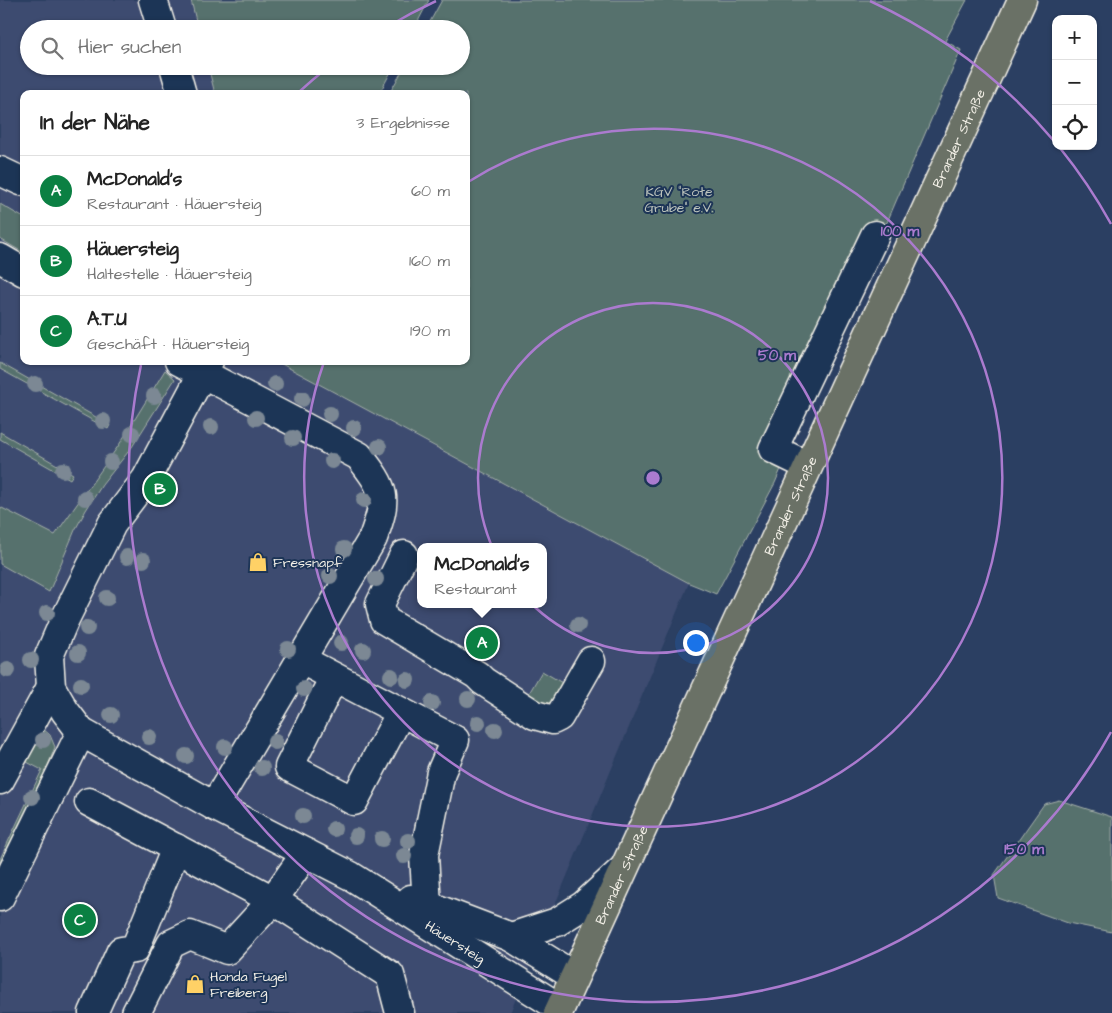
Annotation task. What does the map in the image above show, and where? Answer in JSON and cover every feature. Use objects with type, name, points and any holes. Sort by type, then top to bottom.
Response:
[{"type":"main road","name":"Brander Straße","points":[[559,1011],[621,871],[1022,0]]},
{"type":"street","points":[[153,0],[159,20]]},
{"type":"street","points":[[177,75],[181,90]]},
{"type":"street","points":[[0,171],[20,181]]},
{"type":"street","points":[[808,466],[773,449],[875,235]]},
{"type":"street","points":[[0,258],[20,270]]},
{"type":"street","points":[[207,368],[358,456],[378,480],[384,509],[372,538],[214,806]]},
{"type":"street","name":"Häuersteig","points":[[207,368],[146,478],[112,524],[64,621],[50,656],[51,687],[65,711],[81,732],[214,806],[351,876],[511,937],[574,976]]},
{"type":"street","points":[[404,556],[380,604],[384,620],[477,675],[535,716],[553,720],[559,717],[591,662]]},
{"type":"street","points":[[300,659],[455,740],[441,772],[424,855],[427,906]]},
{"type":"street","points":[[334,677],[289,767],[354,801],[401,712]]},
{"type":"street","points":[[0,780],[51,687]]},
{"type":"street","points":[[0,897],[81,732]]},
{"type":"street","points":[[89,802],[273,900],[390,975],[400,1013]]},
{"type":"street","points":[[93,1013],[121,951],[135,949],[176,848]]},
{"type":"street","points":[[136,1013],[171,944],[190,935],[227,950],[273,900],[306,853]]},
{"type":"street","points":[[511,937],[557,922],[584,905],[621,871]]},
{"type":"street","name":"Häuersteig","points":[[351,876],[559,1011]]},
{"type":"shaded area","points":[[0,0],[191,0],[196,20],[20,20],[20,75],[210,75],[214,90],[20,90],[20,365],[283,365],[689,583],[510,1013],[0,1013]]},
{"type":"green space","points":[[191,0],[429,0],[419,20],[196,20]]},
{"type":"green space","name":"KGV \"Rote Grube\" e.V.","points":[[442,0],[967,0],[945,41],[961,50],[775,483],[716,594],[689,583],[283,365],[470,365],[470,90],[391,90],[400,75],[470,75],[470,20],[431,20]]},
{"type":"green space","points":[[210,75],[389,75],[381,90],[214,90]]},
{"type":"green space","points":[[0,204],[20,216],[20,251],[0,239]]},
{"type":"green space","points":[[0,363],[110,425],[108,429],[0,369]]},
{"type":"green space","points":[[165,370],[175,379],[132,447],[102,485],[86,510],[75,530],[49,592],[0,564],[0,507],[55,535],[119,445]]},
{"type":"green space","points":[[0,432],[73,474],[70,479],[0,439]]},
{"type":"green space","points":[[542,671],[569,687],[555,711],[528,695]]},
{"type":"green space","points":[[42,728],[50,735],[55,747],[37,795],[0,876],[0,859],[42,770],[23,760]]},
{"type":"green space","points":[[1059,800],[1112,817],[1112,932],[1068,923],[998,898],[994,875],[1044,804]]},
{"type":"place","name":"Häuersteig","points":[[160,489]]},
{"type":"place","name":"Fressnapf","points":[[258,562]]},
{"type":"place","name":"McDonald's","points":[[482,643]]},
{"type":"place","name":"A.T.U","points":[[80,920]]},
{"type":"place","name":"Honda Fugel Freiberg","points":[[195,984]]}]
